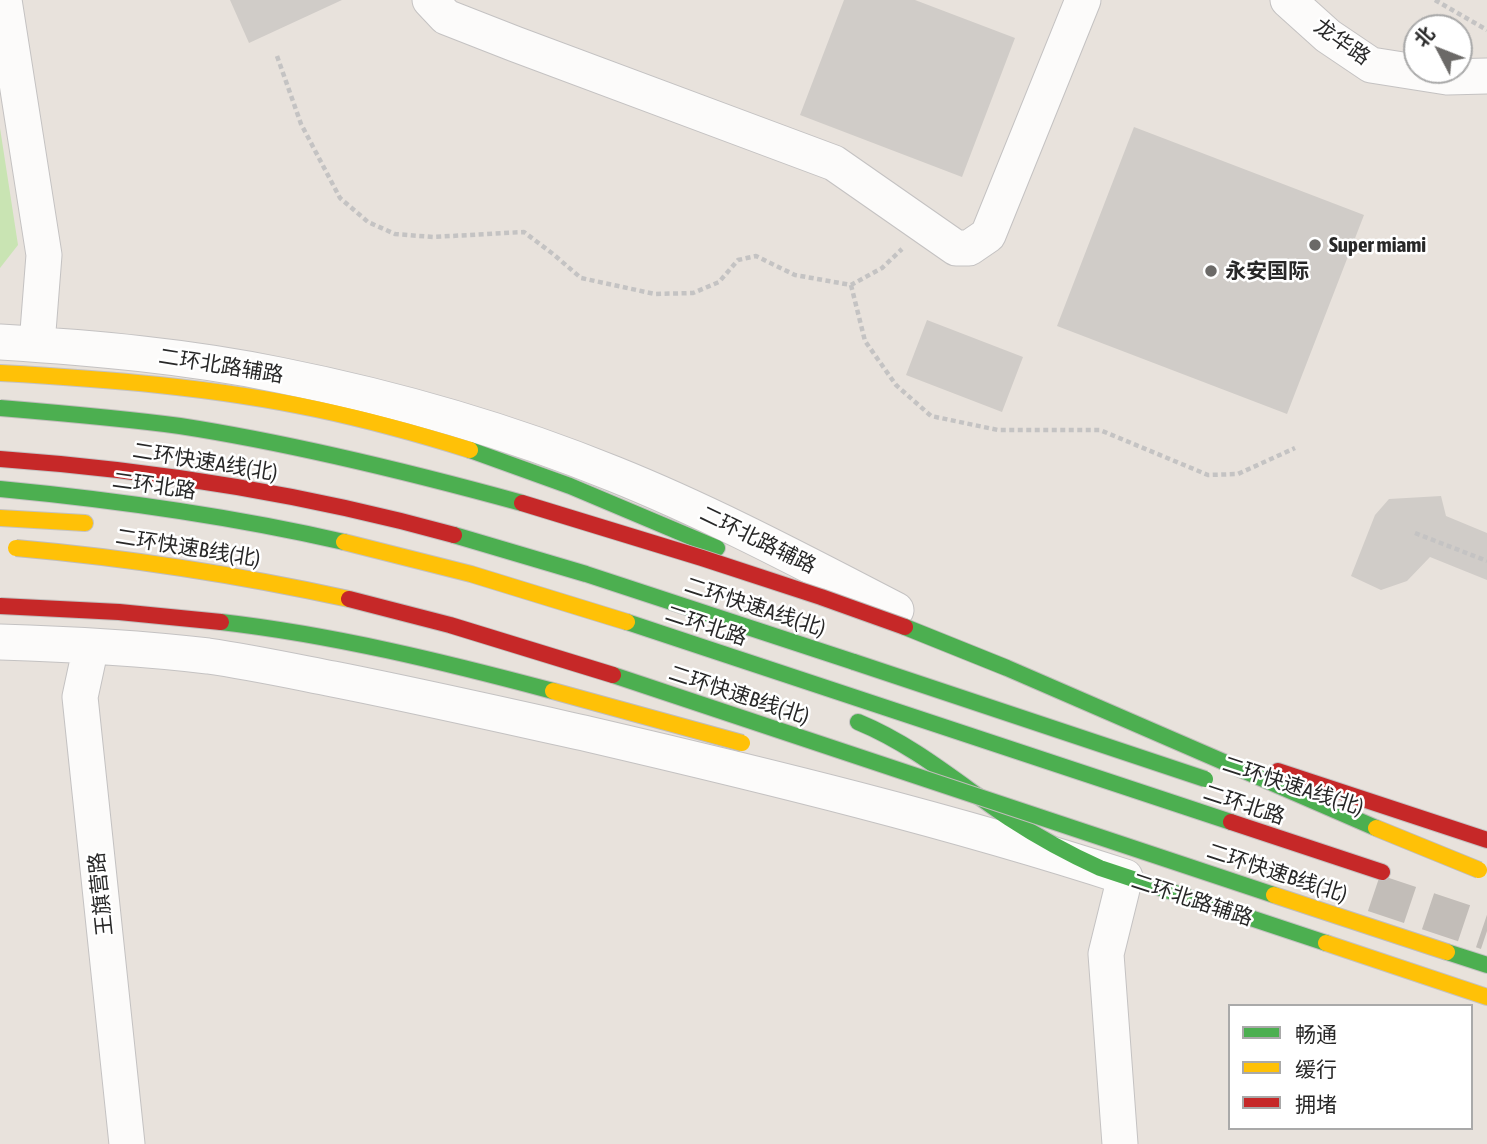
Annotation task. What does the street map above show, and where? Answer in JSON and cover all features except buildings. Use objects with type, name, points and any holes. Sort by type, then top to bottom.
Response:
[{"type":"main road","points":[[0,373],[196,389],[318,409],[427,437],[503,461],[573,487],[870,614],[1017,672],[1309,800],[1483,871]]},
{"type":"main road","points":[[0,408],[168,424],[234,434],[367,461],[573,517],[870,614]]},
{"type":"main road","name":"二环快速A线(北)","points":[[0,459],[96,467],[225,485],[290,496],[422,527],[629,588],[1219,783]]},
{"type":"main road","name":"二环北路","points":[[0,489],[194,513],[348,542],[414,559],[549,597],[1382,872]]},
{"type":"main road","points":[[0,518],[102,525]]},
{"type":"main road","name":"二环快速B线(北)","points":[[0,548],[86,554],[210,571],[400,612],[465,630],[602,671],[1487,965]]},
{"type":"main road","points":[[0,606],[164,615],[316,636],[458,666],[759,747]]},
{"type":"main road","points":[[865,701],[925,709],[1004,710],[1067,715],[1124,723],[1176,737]]},
{"type":"main road","points":[[937,748],[852,720],[891,735],[922,754],[1035,835],[1077,858],[1125,877]]},
{"type":"main road","name":"二环北路辅路","points":[[1176,737],[1487,840]]},
{"type":"main road","points":[[875,779],[1116,842]]},
{"type":"main road","name":"二环快速A线(北)","points":[[1284,805],[1483,871]]},
{"type":"main road","name":"二环北路辅路","points":[[1125,877],[1437,981]]},
{"type":"main road","points":[[1437,981],[1454,985],[1470,984],[1487,978]]},
{"type":"main road","points":[[1437,981],[1487,997]]},
{"type":"street","points":[[4,0],[44,255],[37,344]]},
{"type":"street","points":[[430,0],[446,17],[503,40],[834,163],[956,248],[969,248],[988,235],[1083,0]]},
{"type":"street","name":"龙华路","points":[[1288,0],[1328,36],[1371,65],[1447,77],[1487,76]]},
{"type":"street","name":"二环北路辅路","points":[[0,342],[175,358],[277,374],[458,418],[539,445],[685,505],[1056,689],[1176,737]]},
{"type":"street","name":"二环北路辅路","points":[[0,642],[92,646],[247,662],[458,705],[842,796],[1014,843],[1125,877]]},
{"type":"street","name":"王旗营路","points":[[92,646],[80,697],[127,1144]]},
{"type":"street","points":[[1120,1144],[1106,954],[1125,877]]},
{"type":"path","points":[[1435,0],[1487,30]]},
{"type":"path","points":[[277,56],[302,124],[340,198],[368,222],[395,234],[433,237],[524,232],[581,278],[655,294],[693,293],[719,282],[738,260],[756,256],[795,275],[851,285],[882,268],[926,227]]},
{"type":"path","points":[[851,285],[865,341],[897,385],[931,416],[998,430],[1100,430],[1208,475],[1238,474],[1295,448]]},
{"type":"path","points":[[1415,533],[1487,561]]},
{"type":"green space","points":[[0,128],[18,245],[0,268]]},
{"type":"tunnel","points":[[1374,893],[1487,931]]},
{"type":"traffic: fast","points":[[0,408],[180,426],[223,433],[352,460],[522,503]]},
{"type":"traffic: fast","points":[[470,450],[570,486],[717,548]]},
{"type":"traffic: fast","points":[[0,489],[173,510],[344,542]]},
{"type":"traffic: fast","points":[[454,535],[586,574],[854,662]]},
{"type":"traffic: fast","points":[[221,622],[388,650],[553,691]]},
{"type":"traffic: fast","points":[[627,622],[1231,822]]},
{"type":"traffic: fast","points":[[905,627],[1007,668],[1376,828]]},
{"type":"traffic: fast","points":[[854,662],[1205,779]]},
{"type":"traffic: fast","points":[[613,675],[1274,895]]},
{"type":"traffic: fast","points":[[858,722],[898,742],[1020,825],[1088,863],[1326,943]]},
{"type":"traffic: fast","points":[[1447,952],[1487,965]]},
{"type":"traffic: slow","points":[[0,373],[119,381],[277,401],[355,418],[470,450]]},
{"type":"traffic: slow","points":[[0,518],[85,523]]},
{"type":"traffic: slow","points":[[344,542],[471,574],[627,622]]},
{"type":"traffic: slow","points":[[16,548],[184,568],[349,599]]},
{"type":"traffic: slow","points":[[553,691],[742,743]]},
{"type":"traffic: slow","points":[[1376,828],[1479,870]]},
{"type":"traffic: slow","points":[[1274,895],[1447,952]]},
{"type":"traffic: slow","points":[[1326,943],[1487,997]]},
{"type":"traffic: jam","points":[[0,459],[115,470],[229,486],[342,507],[454,535]]},
{"type":"traffic: jam","points":[[522,503],[702,558],[905,627]]},
{"type":"traffic: jam","points":[[349,599],[450,625],[613,675]]},
{"type":"traffic: jam","points":[[0,606],[119,612],[221,622]]},
{"type":"traffic: jam","points":[[1278,771],[1487,840]]},
{"type":"traffic: jam","points":[[1231,822],[1382,872]]},
{"type":"place","name":"Super miami","points":[[1315,245]]},
{"type":"place","name":"永安国际","points":[[1211,271]]}]
